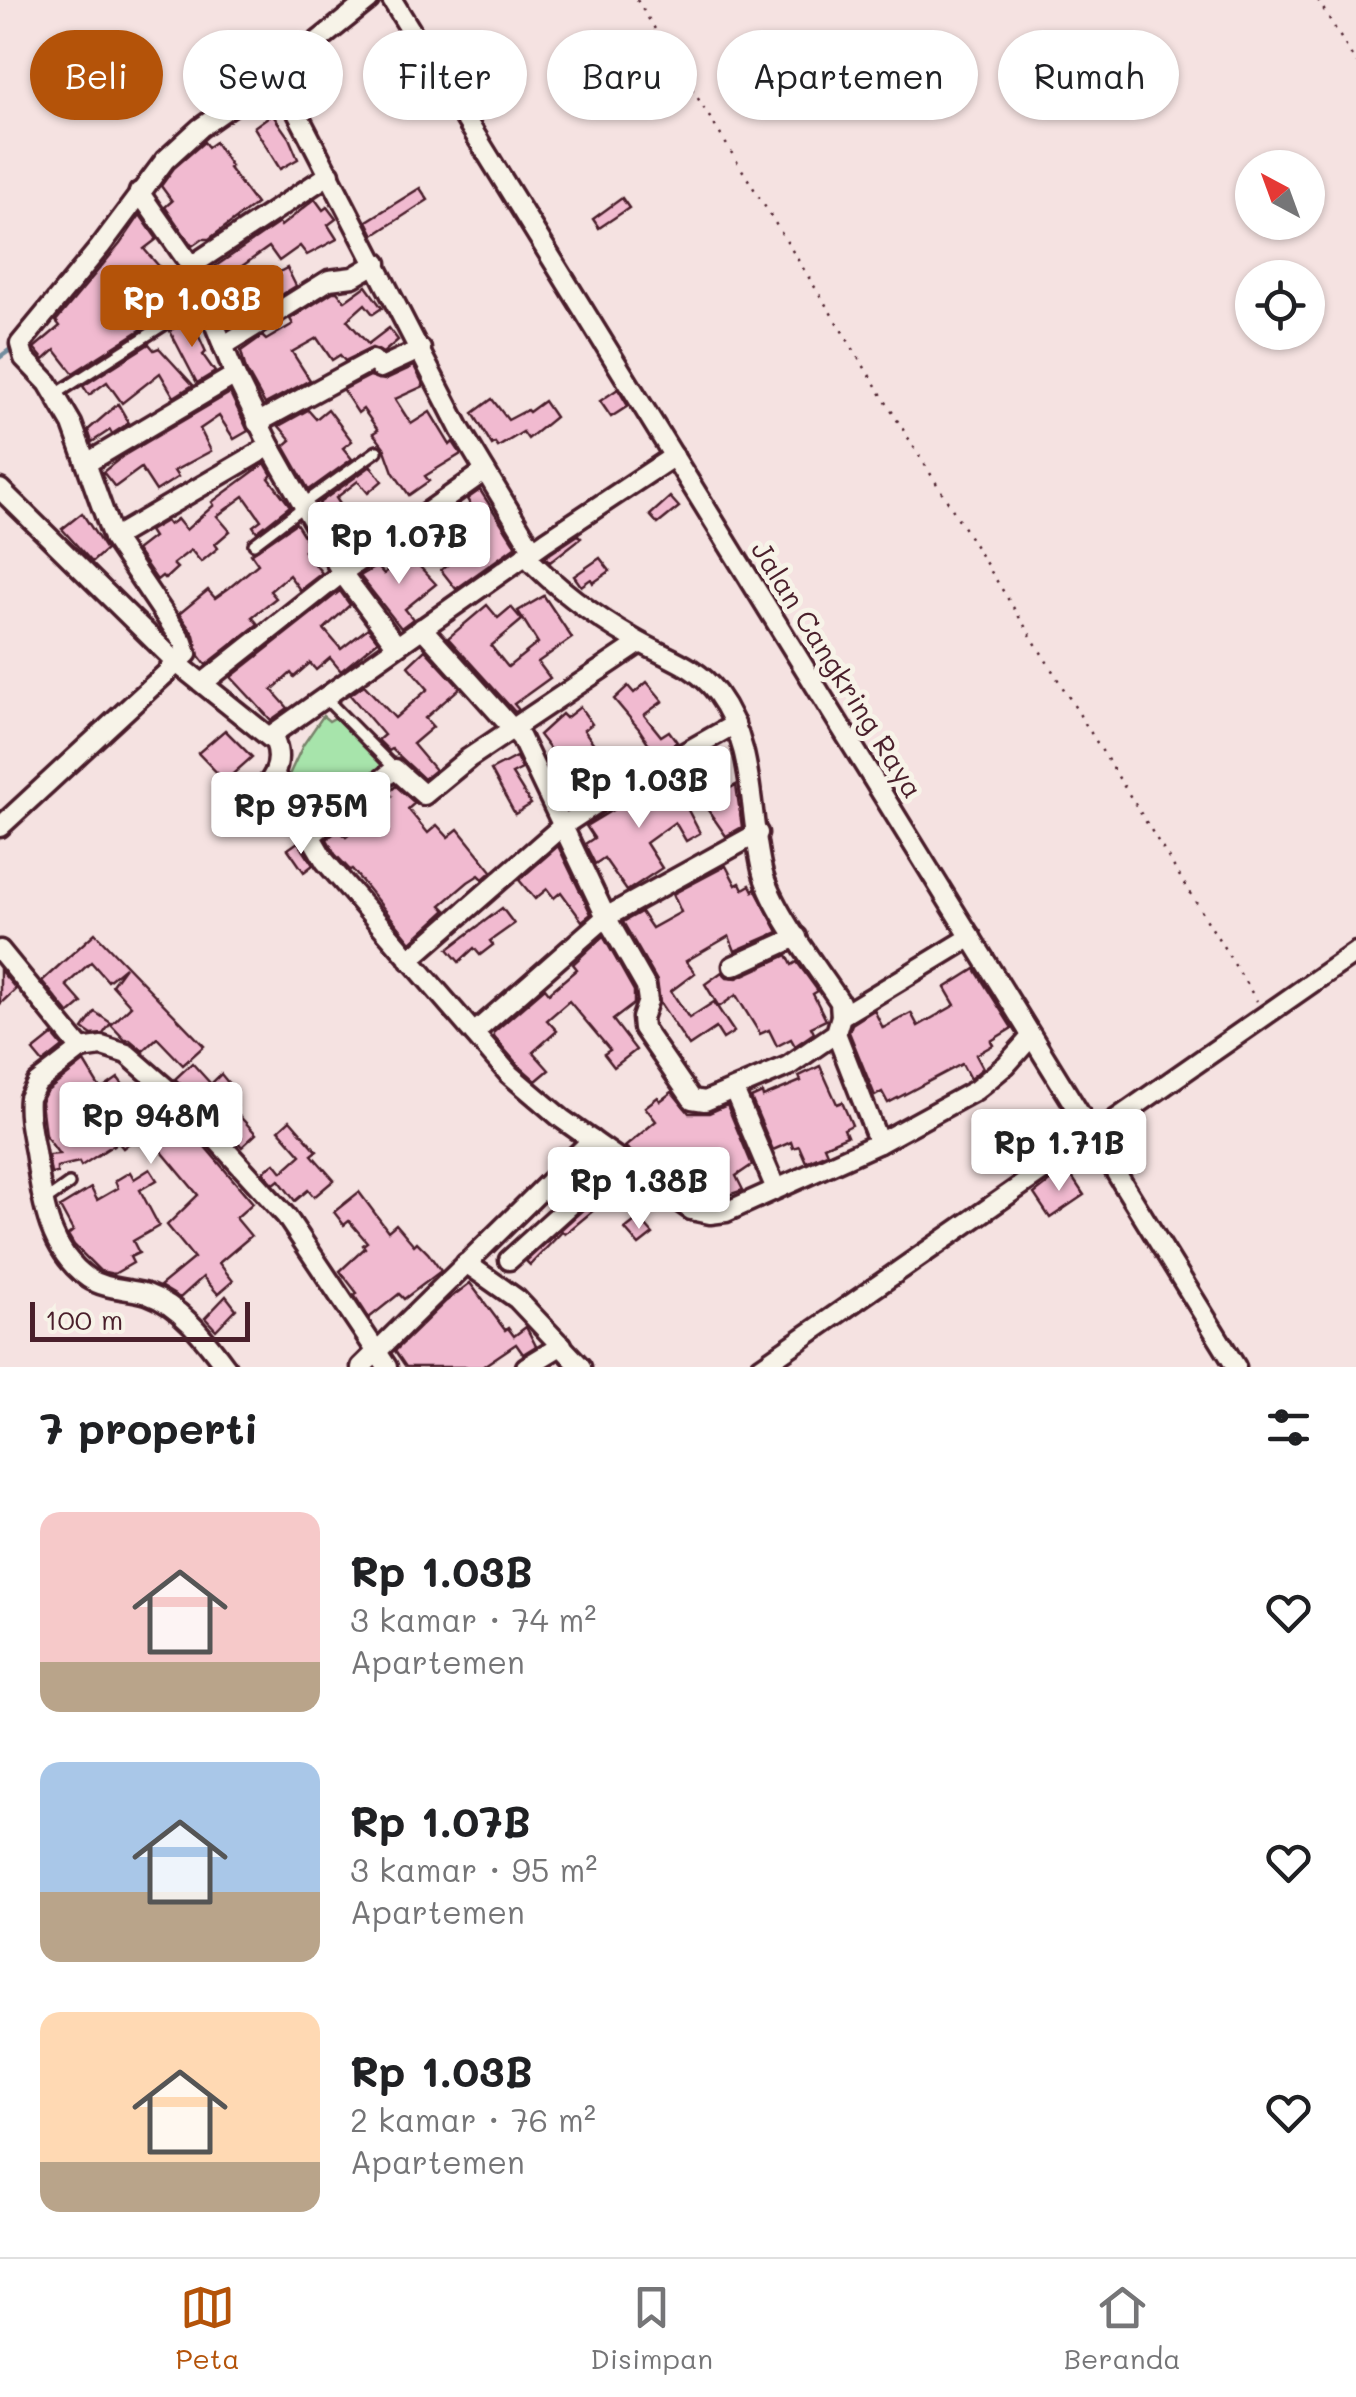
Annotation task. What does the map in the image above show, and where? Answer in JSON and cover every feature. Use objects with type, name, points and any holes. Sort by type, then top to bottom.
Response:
[{"type":"street","points":[[332,30],[369,0]]},
{"type":"street","name":"Jalan Cangkring Raya","points":[[392,0],[1236,1367]]},
{"type":"street","points":[[0,827],[187,654],[183,642],[113,538],[88,464],[56,394],[24,358],[20,344],[182,142],[213,120]]},
{"type":"street","points":[[301,120],[529,552],[571,600],[640,643],[679,660],[706,681],[735,724],[747,761],[766,884],[840,1002],[839,1025],[879,1143]]},
{"type":"street","points":[[191,266],[330,174]]},
{"type":"street","points":[[139,192],[191,266],[257,423],[342,573],[396,645]]},
{"type":"street","points":[[222,346],[329,280],[352,278],[377,264]]},
{"type":"street","points":[[257,423],[372,360],[380,368],[421,350]]},
{"type":"street","points":[[88,464],[235,374]]},
{"type":"street","points":[[113,538],[270,446]]},
{"type":"street","points":[[270,736],[529,552],[674,456]]},
{"type":"street","points":[[202,684],[342,573],[485,471]]},
{"type":"street","points":[[0,489],[178,664],[270,736],[278,750],[275,775],[248,807]]},
{"type":"street","points":[[422,628],[524,746],[606,918],[646,987],[648,1001],[643,1028],[685,1092],[698,1101],[788,1066],[839,1025],[970,937]]},
{"type":"street","points":[[309,838],[395,769],[424,796],[469,758],[640,643]]},
{"type":"street","points":[[409,960],[561,827],[735,724]]},
{"type":"street","points":[[275,775],[324,861],[535,1099],[690,1210],[726,1212],[879,1143],[976,1090],[1006,1065],[1031,1036]]},
{"type":"street","points":[[474,1033],[606,918],[758,833]]},
{"type":"street","points":[[734,966],[798,937]]},
{"type":"street","points":[[0,950],[81,1049]]},
{"type":"street","points":[[761,1367],[1356,952]]},
{"type":"street","points":[[226,1367],[189,1322],[170,1306],[146,1294],[100,1285],[77,1268],[57,1242],[43,1203],[28,1098],[37,1083],[81,1049],[102,1046],[127,1054],[183,1103],[286,1216],[381,1359]]},
{"type":"street","points":[[734,1090],[776,1189]]},
{"type":"street","points":[[361,1367],[381,1359],[466,1262],[592,1140]]},
{"type":"street","points":[[509,1260],[620,1158]]},
{"type":"street","points":[[466,1262],[517,1300],[582,1367]]},
{"type":"street","points":[[526,1367],[562,1345]]},
{"type":"lane","points":[[56,394],[204,300]]},
{"type":"lane","points":[[254,544],[377,451]]},
{"type":"lane","points":[[324,697],[395,769]]},
{"type":"lane","points":[[43,1203],[69,1184]]},
{"type":"path","points":[[637,0],[1266,1015]]},
{"type":"path","points":[[1318,0],[1356,63]]},
{"type":"green space","points":[[323,716],[329,721],[338,716],[391,770],[317,827],[289,775]]},
{"type":"building","points":[[264,120],[276,120],[298,159],[280,169],[254,127]]},
{"type":"building","points":[[204,142],[208,147],[215,142],[256,204],[209,239],[192,246],[165,207],[172,201],[161,186],[174,168]]},
{"type":"building","points":[[420,188],[428,200],[374,235],[367,221]]},
{"type":"building","points":[[622,198],[629,208],[599,228],[593,219]]},
{"type":"building","points":[[315,199],[336,219],[328,225],[337,239],[307,255],[300,246],[279,261],[269,247],[218,283],[210,270],[279,223],[281,226]]},
{"type":"building","points":[[140,215],[157,239],[144,249],[164,272],[145,289],[159,306],[182,288],[190,298],[162,316],[158,309],[139,325],[142,329],[73,373],[55,350],[44,360],[34,348],[60,326],[56,321]]},
{"type":"building","points":[[287,268],[296,286],[244,318],[232,297]]},
{"type":"building","points":[[366,286],[382,308],[373,314],[365,304],[347,320],[368,344],[389,328],[398,340],[383,353],[372,348],[345,361],[340,355],[332,360],[317,338],[292,352],[310,380],[265,404],[246,370],[241,351],[262,336],[266,340],[293,324],[290,319],[333,292],[345,301]]},
{"type":"building","points":[[190,317],[206,352],[203,355],[215,372],[197,383],[170,331]]},
{"type":"building","points":[[149,344],[154,350],[159,348],[193,385],[174,397],[160,373],[122,403],[107,382],[89,395],[83,386]]},
{"type":"building","points":[[414,366],[424,386],[395,399],[411,424],[430,412],[450,445],[453,442],[461,454],[425,476],[429,481],[409,495],[373,433],[378,430],[363,409],[358,413],[343,390],[370,376],[384,380]]},
{"type":"building","points":[[618,389],[628,406],[611,417],[600,401]]},
{"type":"building","points":[[230,393],[248,431],[234,439],[219,416],[200,429],[211,451],[174,471],[178,477],[156,491],[141,468],[115,487],[103,472],[123,456]]},
{"type":"building","points":[[492,399],[508,420],[544,401],[555,417],[528,439],[523,432],[498,447],[492,445],[473,413]]},
{"type":"building","points":[[118,404],[129,423],[92,442],[88,430]]},
{"type":"building","points":[[328,409],[352,441],[343,448],[352,459],[309,490],[284,446],[291,440],[279,426],[308,410],[316,419]]},
{"type":"building","points":[[265,463],[272,475],[269,478],[290,506],[257,532],[253,526],[261,520],[244,496],[217,516],[230,531],[215,544],[218,548],[201,562],[191,550],[173,564],[177,568],[165,579],[162,576],[157,580],[136,550],[153,537],[149,531],[177,519],[186,530],[214,505],[212,502]]},
{"type":"building","points":[[371,466],[382,481],[368,493],[358,481],[336,498],[350,520],[336,531],[319,503]]},
{"type":"building","points":[[480,490],[516,546],[456,589],[441,570],[451,562],[437,543],[417,558],[409,547],[436,528],[433,524],[444,515],[449,521]]},
{"type":"building","points":[[670,497],[679,507],[658,524],[650,515]]},
{"type":"building","points":[[82,513],[106,550],[92,562],[62,529]]},
{"type":"building","points":[[296,523],[311,547],[304,551],[322,573],[300,590],[289,575],[270,591],[276,598],[252,617],[258,624],[206,665],[199,656],[194,635],[179,614],[208,590],[215,598],[229,588],[258,564],[251,554]]},
{"type":"building","points":[[578,535],[581,538],[550,562],[545,557]]},
{"type":"building","points":[[407,553],[436,584],[405,609],[413,619],[401,628],[360,576],[377,566],[384,574]]},
{"type":"building","points":[[600,558],[610,571],[581,586],[574,576]]},
{"type":"building","points":[[340,591],[350,605],[324,629],[341,649],[368,628],[378,641],[341,671],[330,658],[316,670],[310,663],[294,677],[291,673],[272,690],[288,708],[271,720],[231,677]]},
{"type":"building","points":[[544,596],[572,638],[538,662],[550,678],[514,704],[519,710],[515,712],[448,638],[487,605],[498,618],[511,607],[522,620],[491,646],[508,667],[538,643],[518,611]]},
{"type":"building","points":[[425,650],[460,688],[425,718],[433,727],[413,744],[435,770],[424,779],[378,740],[384,735],[350,695],[364,685],[395,718],[428,689],[408,666]]},
{"type":"building","points":[[647,682],[663,701],[644,715],[661,736],[669,731],[677,742],[656,755],[614,699],[628,686],[634,693]]},
{"type":"building","points":[[580,707],[592,724],[584,730],[606,761],[575,782],[539,735],[562,714],[566,718]]},
{"type":"building","points":[[225,730],[252,757],[225,781],[198,753]]},
{"type":"building","points":[[516,757],[522,769],[512,774],[531,804],[515,814],[491,770]]},
{"type":"building","points":[[672,774],[700,833],[686,841],[675,822],[646,843],[662,868],[627,891],[604,858],[595,864],[585,844],[594,838],[586,826]]},
{"type":"building","points":[[736,785],[742,827],[726,836],[703,803]]},
{"type":"building","points":[[396,786],[415,803],[408,809],[428,833],[437,825],[448,837],[458,829],[492,871],[483,879],[479,875],[468,882],[441,905],[446,910],[411,942],[352,869],[335,854],[327,839],[339,829],[346,837],[377,812]]},
{"type":"building","points":[[298,842],[313,865],[304,872],[288,849]]},
{"type":"building","points":[[558,846],[591,914],[582,921],[561,892],[554,898],[547,889],[535,899],[519,880]]},
{"type":"building","points":[[726,866],[736,885],[755,889],[778,932],[735,951],[729,936],[686,961],[695,973],[671,991],[689,1018],[714,1002],[734,1032],[723,1039],[716,1028],[689,1046],[660,1003],[657,981],[623,922],[641,912],[652,928],[681,912],[673,894]]},
{"type":"building","points":[[502,908],[514,924],[490,941],[493,945],[480,955],[474,948],[459,962],[448,949]]},
{"type":"building","points":[[95,933],[204,1046],[183,1065],[157,1038],[143,1051],[111,1025],[131,1006],[112,985],[125,967],[108,981],[91,962],[66,985],[82,1003],[69,1014],[42,981]]},
{"type":"building","points":[[603,936],[634,991],[634,1004],[613,1020],[636,1050],[614,1067],[604,1054],[610,1050],[569,1001],[547,1020],[557,1031],[533,1052],[549,1070],[536,1081],[494,1037],[494,1032],[545,988],[549,993],[577,969],[573,964]]},
{"type":"building","points":[[787,955],[792,965],[797,962],[818,991],[813,994],[826,1020],[811,1027],[814,1033],[795,1046],[791,1039],[777,1046],[769,1030],[760,1034],[736,995],[719,1007],[705,984],[722,972],[737,978]]},
{"type":"building","points":[[975,969],[1012,1028],[976,1055],[983,1068],[970,1079],[962,1064],[888,1103],[882,1092],[875,1096],[849,1032],[852,1024],[874,1010],[883,1028],[911,1013],[918,1026],[955,1005],[945,988]]},
{"type":"building","points":[[0,970],[16,989],[0,1004]]},
{"type":"building","points":[[95,1012],[111,1023],[103,1034],[92,1035],[83,1029]]},
{"type":"building","points":[[53,1035],[63,1047],[43,1063],[33,1051]]},
{"type":"building","points":[[84,1062],[101,1090],[118,1078],[129,1093],[140,1082],[169,1107],[155,1122],[173,1142],[188,1127],[253,1203],[236,1218],[251,1236],[219,1263],[233,1281],[218,1294],[203,1277],[180,1298],[160,1286],[194,1258],[167,1225],[198,1195],[127,1110],[117,1117],[132,1141],[123,1148],[118,1142],[81,1166],[79,1162],[57,1167],[57,1173],[51,1174],[48,1155],[59,1154],[45,1135],[41,1102],[46,1092]]},
{"type":"building","points":[[192,1063],[211,1084],[221,1074],[230,1085],[224,1090],[237,1106],[233,1109],[256,1134],[242,1147],[209,1104],[206,1107],[175,1079]]},
{"type":"building","points":[[820,1066],[837,1104],[842,1102],[852,1125],[844,1129],[847,1136],[824,1146],[827,1153],[806,1162],[799,1146],[793,1148],[791,1142],[773,1150],[751,1098],[801,1081],[799,1076]]},
{"type":"building","points":[[672,1092],[689,1113],[709,1113],[727,1105],[752,1165],[736,1176],[743,1190],[720,1198],[704,1174],[685,1191],[625,1147],[656,1121],[645,1107]]},
{"type":"building","points":[[290,1120],[317,1151],[312,1155],[334,1180],[314,1197],[308,1190],[295,1201],[279,1180],[274,1184],[263,1172],[275,1163],[282,1172],[301,1155],[279,1130]]},
{"type":"building","points":[[150,1169],[157,1180],[140,1190],[159,1226],[133,1241],[139,1253],[130,1257],[133,1263],[114,1274],[100,1271],[74,1245],[68,1235],[73,1231],[60,1207],[91,1188],[97,1200],[118,1188],[115,1181],[130,1172],[134,1179]]},
{"type":"building","points":[[1068,1171],[1084,1195],[1050,1218],[1034,1194]]},
{"type":"building","points":[[618,1178],[624,1185],[565,1234],[562,1232],[530,1265],[526,1261]]},
{"type":"building","points":[[639,1189],[654,1199],[641,1212],[629,1196]]},
{"type":"building","points":[[359,1192],[388,1231],[396,1224],[414,1245],[417,1242],[428,1253],[441,1271],[404,1299],[399,1294],[369,1318],[340,1271],[367,1242],[349,1221],[344,1225],[334,1212]]},
{"type":"building","points":[[639,1218],[653,1234],[639,1245],[625,1229]]},
{"type":"building","points":[[470,1283],[505,1330],[508,1328],[514,1336],[526,1327],[536,1346],[523,1354],[516,1344],[482,1367],[406,1367],[395,1351]]},
{"type":"building","points":[[226,1296],[236,1309],[216,1330],[205,1318]]},
{"type":"waterway","points":[[0,357],[14,347]]}]
